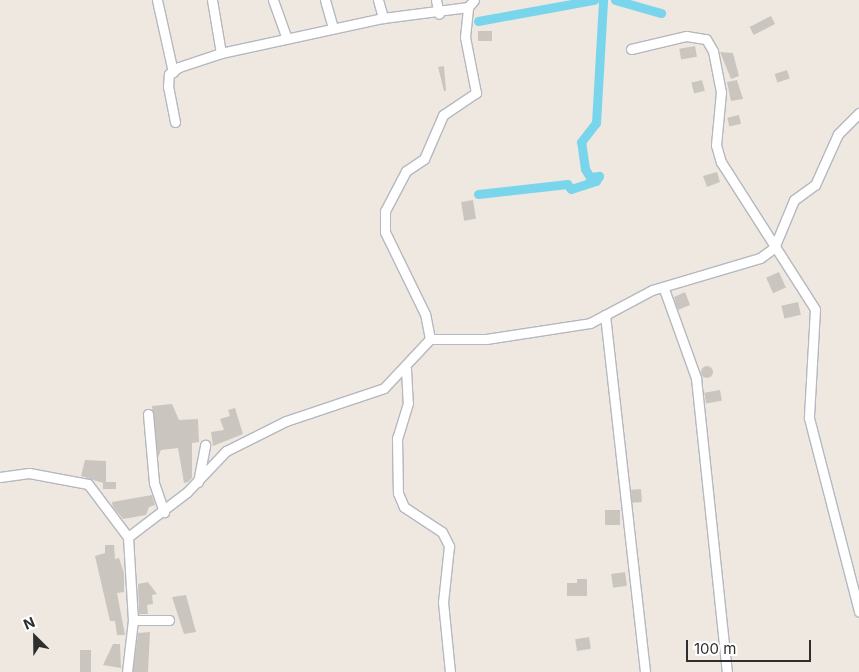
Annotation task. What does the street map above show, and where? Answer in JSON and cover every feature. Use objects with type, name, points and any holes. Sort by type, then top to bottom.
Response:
[{"type":"street","points":[[157,0],[173,72],[168,87],[175,122]]},
{"type":"street","points":[[212,0],[221,53]]},
{"type":"street","points":[[274,0],[286,39]]},
{"type":"street","points":[[325,0],[333,28]]},
{"type":"street","points":[[378,0],[383,18]]},
{"type":"street","points":[[436,0],[438,14]]},
{"type":"street","points":[[173,72],[221,53],[383,18],[438,14],[471,4],[465,37],[476,92],[443,115],[424,159],[406,171],[385,211],[385,232],[424,314],[430,339]]},
{"type":"street","points":[[631,49],[686,36],[706,39],[719,72],[721,92],[716,146],[774,248],[815,309],[809,418],[859,612]]},
{"type":"street","points":[[430,339],[486,339],[590,323],[652,290],[664,289],[760,258],[774,248],[794,200],[815,185],[838,134],[859,113]]},
{"type":"street","points":[[664,289],[696,378],[727,672]]},
{"type":"street","points":[[604,315],[645,672]]},
{"type":"street","points":[[128,537],[164,512],[198,482],[226,450],[247,439],[349,397],[384,388],[406,369],[430,339]]},
{"type":"street","points":[[406,369],[408,403],[397,438],[398,493],[404,507],[442,532],[450,546],[443,602],[450,672]]},
{"type":"street","points":[[148,414],[154,483],[164,512]]},
{"type":"street","points":[[198,482],[205,445]]},
{"type":"street","points":[[0,477],[29,473],[88,484],[128,537],[133,620],[127,672]]},
{"type":"street","points":[[133,620],[169,620]]},
{"type":"building","points":[[771,16],[775,24],[754,35],[750,27]]},
{"type":"building","points":[[478,31],[492,31],[492,41],[478,41]]},
{"type":"building","points":[[695,46],[697,57],[681,60],[679,49]]},
{"type":"building","points":[[720,52],[733,53],[739,76],[731,79]]},
{"type":"building","points":[[444,66],[446,91],[444,91],[438,67]]},
{"type":"building","points":[[787,70],[790,79],[777,83],[775,74]]},
{"type":"building","points":[[702,80],[705,91],[694,93],[691,83]]},
{"type":"building","points":[[737,80],[743,99],[731,101],[727,82]]},
{"type":"building","points":[[739,115],[741,124],[729,126],[727,118]]},
{"type":"building","points":[[717,172],[720,182],[707,187],[703,176]]},
{"type":"building","points":[[473,200],[476,219],[464,221],[461,202]]},
{"type":"building","points":[[779,272],[786,288],[773,293],[766,278]]},
{"type":"building","points":[[685,292],[690,305],[678,310],[674,297]]},
{"type":"building","points":[[798,302],[801,315],[784,318],[781,306]]},
{"type":"building","points":[[705,366],[709,366],[713,372],[709,378],[705,378],[701,374],[701,370]]},
{"type":"building","points":[[720,390],[722,401],[706,404],[704,393]]},
{"type":"building","points":[[172,404],[179,420],[198,419],[199,442],[192,443],[192,478],[184,483],[178,448],[161,450],[158,458],[152,406]]},
{"type":"building","points":[[235,408],[243,434],[213,446],[211,432],[224,430],[220,419],[230,416],[228,410]]},
{"type":"building","points":[[85,460],[106,461],[106,482],[116,482],[116,489],[103,489],[103,483],[81,476]]},
{"type":"building","points":[[641,489],[642,502],[632,503],[631,490]]},
{"type":"building","points":[[152,495],[155,505],[149,507],[146,515],[123,519],[113,507],[112,502]]},
{"type":"building","points":[[605,510],[620,510],[620,525],[605,525]]},
{"type":"building","points":[[105,545],[114,545],[115,559],[119,558],[124,573],[124,592],[117,593],[125,635],[117,635],[115,621],[110,621],[95,556],[105,553]]},
{"type":"building","points":[[625,572],[627,586],[613,588],[611,574]]},
{"type":"building","points":[[577,579],[587,579],[587,596],[567,596],[567,583],[577,583]]},
{"type":"building","points":[[148,582],[157,594],[152,595],[153,604],[147,605],[148,614],[139,614],[138,584]]},
{"type":"building","points":[[186,595],[196,632],[184,634],[172,597]]},
{"type":"building","points":[[150,632],[148,672],[133,672],[138,633]]},
{"type":"building","points":[[589,637],[591,649],[577,651],[575,639]]},
{"type":"building","points":[[113,644],[120,644],[121,668],[103,665]]},
{"type":"building","points":[[80,650],[91,650],[91,672],[80,672]]},
{"type":"waterway","points":[[478,21],[594,0]]},
{"type":"waterway","points":[[478,194],[567,184],[571,189],[596,181],[599,176],[590,177],[585,169],[581,142],[596,123],[603,0]]},
{"type":"waterway","points":[[615,0],[661,13]]}]
